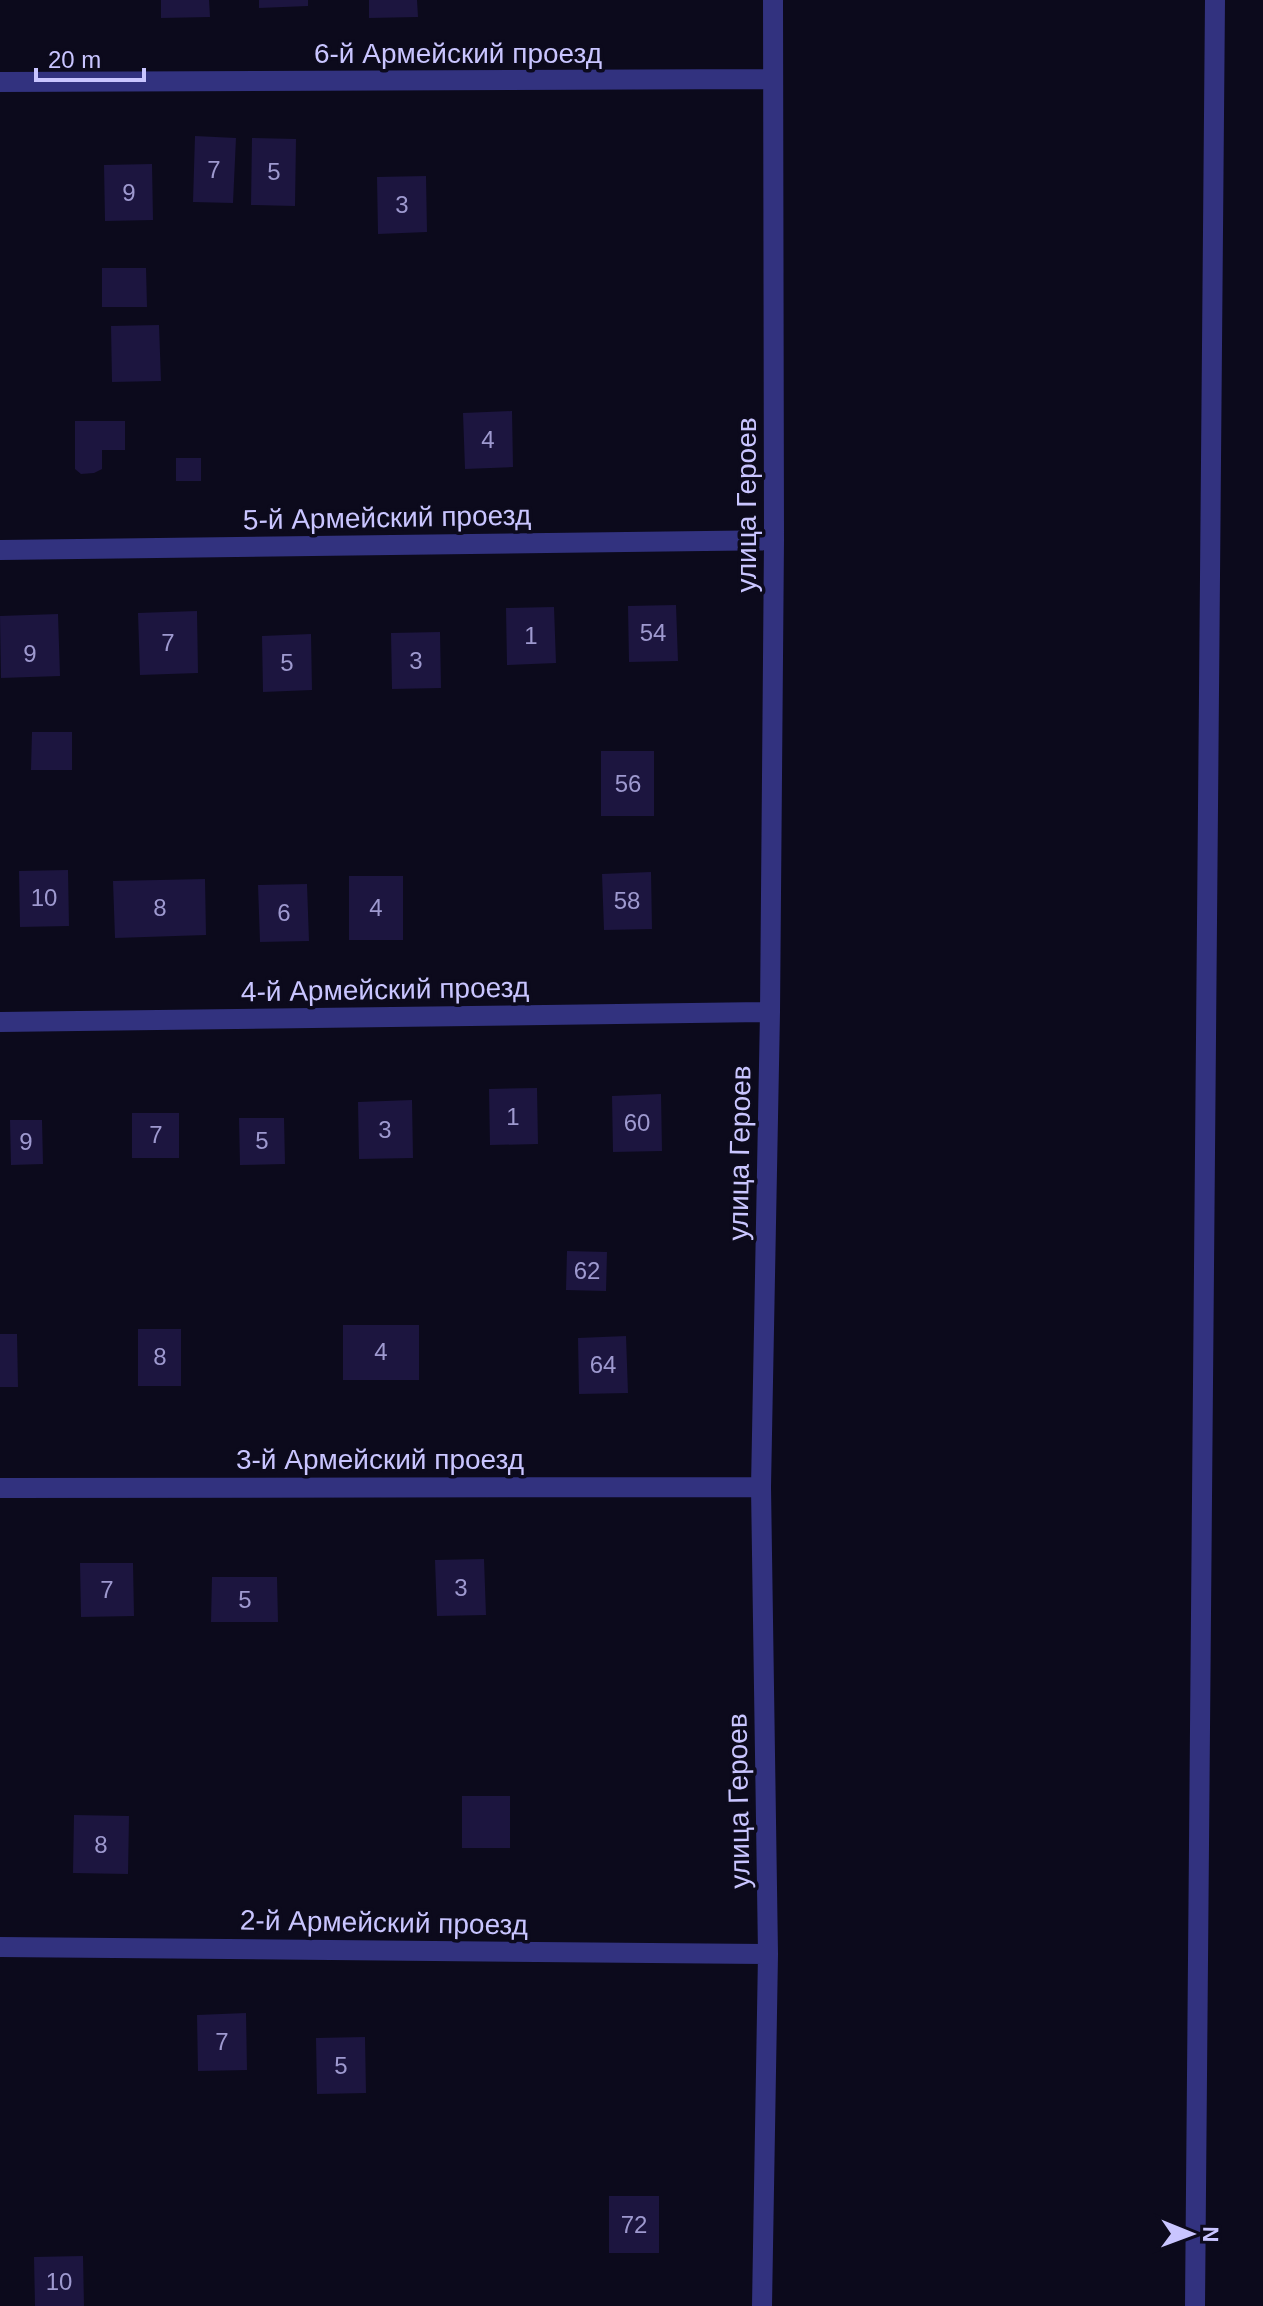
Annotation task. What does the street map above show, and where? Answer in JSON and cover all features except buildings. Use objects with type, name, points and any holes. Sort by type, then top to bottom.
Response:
[{"type":"street","name":"улица Героев","points":[[762,2306],[768,1954],[761,1487],[770,1012],[774,540],[773,0]]},
{"type":"street","points":[[1195,2306],[1215,0]]},
{"type":"street","name":"6-й Армейский проезд","points":[[0,82],[773,79]]},
{"type":"street","name":"5-й Армейский проезд","points":[[0,550],[774,540]]},
{"type":"street","name":"4-й Армейский проезд","points":[[0,1022],[770,1012]]},
{"type":"street","name":"3-й Армейский проезд","points":[[0,1488],[761,1487]]},
{"type":"street","name":"2-й Армейский проезд","points":[[0,1947],[768,1954]]}]
